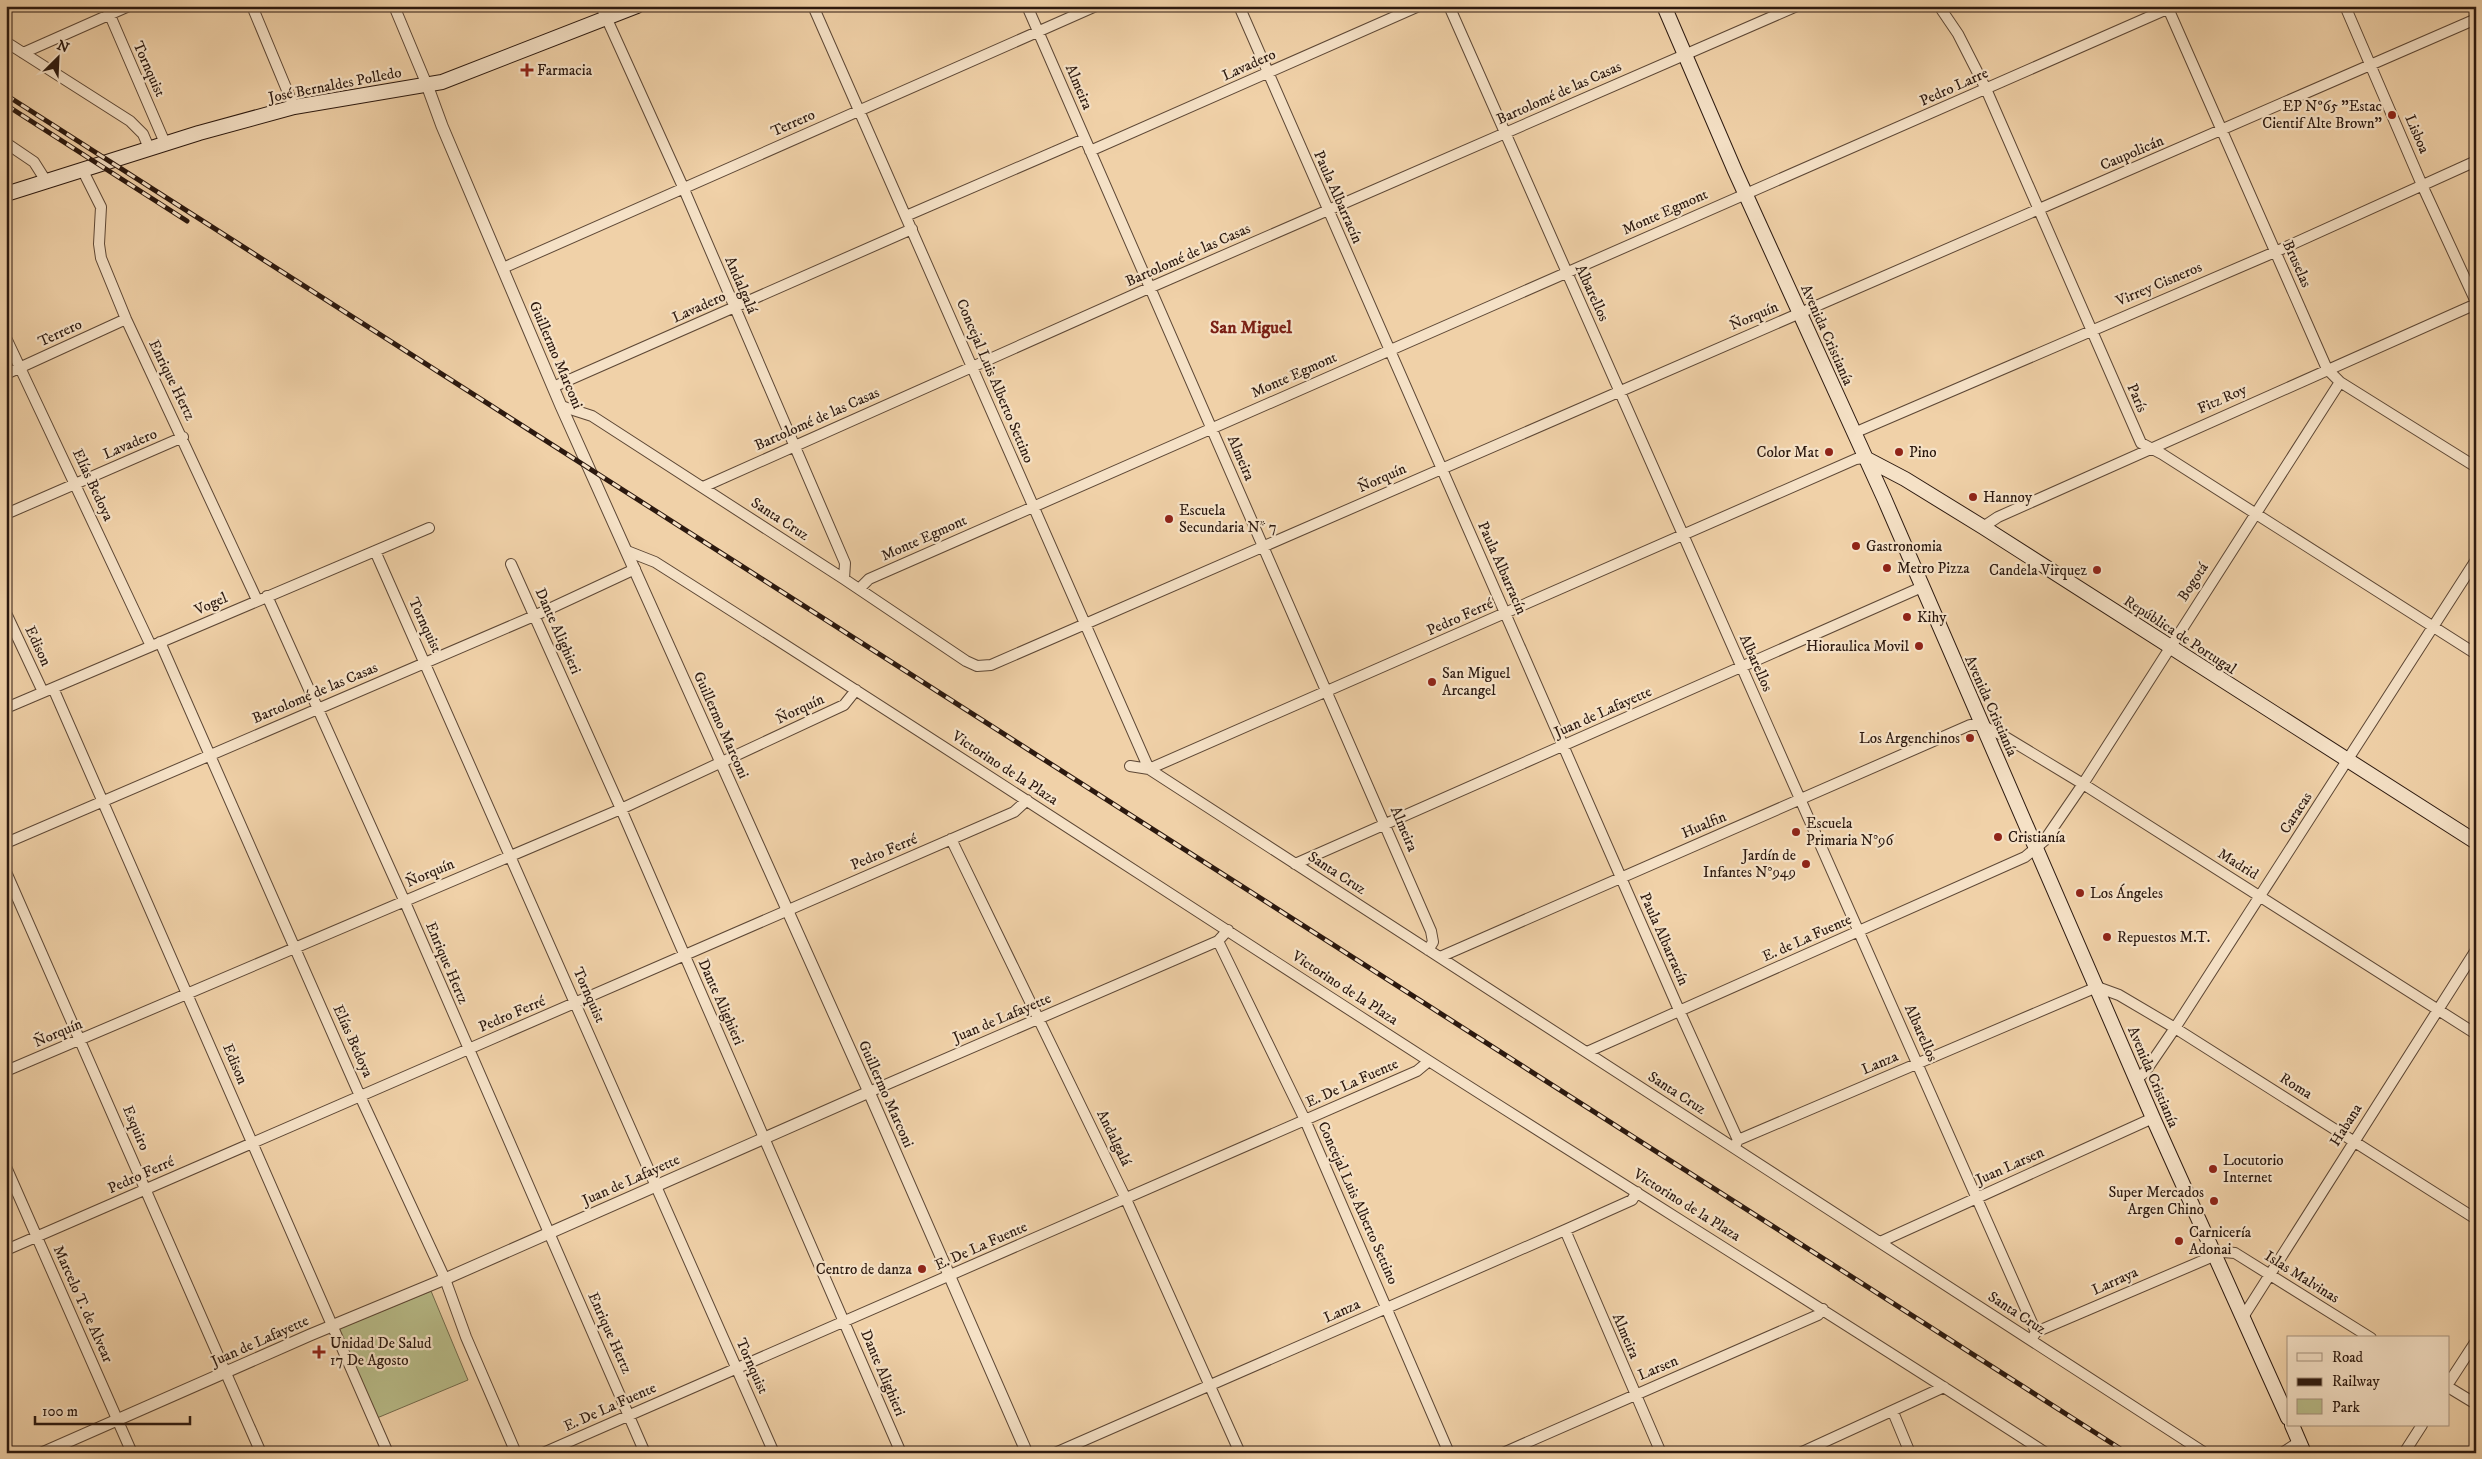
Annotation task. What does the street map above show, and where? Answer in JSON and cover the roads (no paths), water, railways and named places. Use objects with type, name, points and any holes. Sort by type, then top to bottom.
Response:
[{"type":"main road","name":"José Bernaldes Polledo","points":[[6,194],[165,143],[294,107],[442,82],[604,12],[637,6]]},
{"type":"main road","name":"Avenida Cristianía","points":[[1664,6],[1799,313],[1866,458],[2153,1118],[2287,1416]]},
{"type":"main road","name":"República de Portugal","points":[[1866,458],[1888,469],[1983,527],[2476,842]]},
{"type":"main road","points":[[2292,1426],[2302,1448]]},
{"type":"street","points":[[23,53],[107,10],[129,6]]},
{"type":"street","points":[[252,6],[294,107]]},
{"type":"street","name":"Guillermo Marconi","points":[[394,6],[442,126],[561,406],[869,1092],[1027,1453]]},
{"type":"street","name":"Concejal Luis Alberto Settino","points":[[814,6],[1149,769]]},
{"type":"street","name":"Almeira","points":[[1027,6],[1431,931],[1433,942],[1428,950]]},
{"type":"street","name":"Terrero","points":[[503,268],[1096,6]]},
{"type":"street","name":"Paula Albarracín","points":[[1239,6],[1388,350],[1506,613],[1736,1144]]},
{"type":"street","name":"Lavadero","points":[[1090,151],[1419,6]]},
{"type":"street","name":"Albarellos","points":[[1449,6],[1918,1063],[2033,1336]]},
{"type":"street","name":"Bartolomé de las Casas","points":[[703,487],[1149,288],[1797,6]]},
{"type":"street","name":"París","points":[[1939,6],[1958,34],[1986,89],[2140,443],[2256,513],[2476,654]]},
{"type":"street","name":"Lisboa","points":[[2346,6],[2422,185],[2476,303]]},
{"type":"street","name":"Pedro Larre","points":[[1746,194],[2170,7]]},
{"type":"street","name":"Bruselas","points":[[2170,7],[2221,131],[2327,369],[2340,382],[2476,468]]},
{"type":"street","name":"Tornquist","points":[[107,10],[165,143]]},
{"type":"street","name":"Andalgalá","points":[[604,12],[683,187],[845,562],[844,578]]},
{"type":"street","name":"Caupolicán","points":[[1799,313],[2476,19]]},
{"type":"street","points":[[6,42],[130,121],[143,134],[150,148]]},
{"type":"street","points":[[906,216],[1084,139]]},
{"type":"street","points":[[6,143],[34,162],[46,181]]},
{"type":"street","name":"Virrey Cisneros","points":[[1854,434],[2090,330],[2275,252],[2476,161]]},
{"type":"street","name":"Enrique Hertz","points":[[82,169],[101,207],[98,244],[101,258],[126,320],[318,708],[404,900],[645,1453]]},
{"type":"street","name":"Monte Egmont","points":[[859,589],[869,579],[1746,194]]},
{"type":"street","name":"Lavadero","points":[[553,387],[912,229]]},
{"type":"street","points":[[2463,272],[2476,281]]},
{"type":"street","name":"Fitz Roy","points":[[1983,527],[1998,517],[2476,303]]},
{"type":"street","name":"Ñorquín","points":[[977,666],[990,665],[1085,625],[1799,313]]},
{"type":"street","name":"Terrero","points":[[6,374],[126,320]]},
{"type":"street","name":"Elías Bedoya","points":[[6,338],[209,754],[360,1096],[445,1279],[466,1337],[516,1453]]},
{"type":"street","name":"Bogotá","points":[[2037,848],[2083,784],[2340,382]]},
{"type":"street","name":"Santa Cruz","points":[[561,406],[592,416],[977,666]]},
{"type":"street","name":"Lavadero","points":[[6,514],[183,437]]},
{"type":"street","name":"Pedro Ferré","points":[[1149,769],[1856,459],[1866,458]]},
{"type":"street","name":"Vogel","points":[[6,708],[429,528]]},
{"type":"street","name":"Tornquist","points":[[375,551],[426,662],[774,1453]]},
{"type":"street","name":"Victorino de la Plaza","points":[[627,551],[655,562],[1027,800],[1429,1061],[1823,1309],[2046,1453]]},
{"type":"street","name":"Caracas","points":[[2137,1079],[2145,1072],[2175,1028],[2476,560]]},
{"type":"street","name":"Dante Alighieri","points":[[511,564],[621,808],[901,1453]]},
{"type":"street","name":"Bartolomé de las Casas","points":[[6,843],[209,754],[534,616],[635,569]]},
{"type":"street","name":"Juan de Lafayette","points":[[1295,864],[1922,588]]},
{"type":"street","name":"Edison","points":[[6,613],[48,690],[103,800],[388,1453]]},
{"type":"street","name":"Ñorquín","points":[[6,1072],[188,992],[296,948],[621,808],[844,705],[856,690]]},
{"type":"street","name":"Hualfin","points":[[1440,957],[1970,725],[1981,725]]},
{"type":"street","name":"Madrid","points":[[1981,725],[2002,735],[2083,784],[2476,1034]]},
{"type":"street","name":"Santa Cruz","points":[[1130,766],[1149,769],[1587,1052],[1736,1144],[1880,1242],[2033,1336],[2205,1453]]},
{"type":"street","name":"Pedro Ferré","points":[[6,1250],[1014,812],[1027,800]]},
{"type":"street","name":"Andalgalá","points":[[952,839],[1126,1197],[1240,1453]]},
{"type":"street","name":"E. de La Fuente","points":[[1587,1052],[2025,858],[2037,848]]},
{"type":"street","name":"Esquiro","points":[[6,872],[82,1040],[261,1453]]},
{"type":"street","name":"Juan de Lafayette","points":[[42,1453],[1218,941],[1228,930]]},
{"type":"street","name":"Concejal Luis Alberto Settino","points":[[1218,941],[1305,1120],[1449,1453]]},
{"type":"street","name":"Habana","points":[[2243,1317],[2476,950]]},
{"type":"street","name":"Roma","points":[[2097,986],[2119,994],[2175,1028],[2476,1219]]},
{"type":"street","name":"Lanza","points":[[1736,1144],[2097,986]]},
{"type":"street","name":"E. De La Fuente","points":[[543,1453],[1417,1071],[1429,1061]]},
{"type":"street","name":"Juan Larsen","points":[[1880,1242],[2153,1118]]},
{"type":"street","name":"Marcelo T. de Alvear","points":[[6,1166],[132,1453]]},
{"type":"street","name":"Lanza","points":[[1055,1453],[1632,1200],[1638,1192]]},
{"type":"street","name":"Almeira","points":[[1564,1230],[1661,1453]]},
{"type":"street","name":"Islas Malvinas","points":[[2214,1254],[2223,1252],[2235,1253],[2368,1336]]},
{"type":"street","name":"Larraya","points":[[2033,1336],[2214,1254]]},
{"type":"street","name":"Larsen","points":[[1503,1453],[1818,1315],[1823,1309]]},
{"type":"street","points":[[2450,1382],[2476,1341]]},
{"type":"street","points":[[2450,1386],[2476,1404]]},
{"type":"street","points":[[1800,1453],[1944,1387]]},
{"type":"street","points":[[1893,1412],[1910,1453]]},
{"type":"street","points":[[2404,1453],[2421,1426]]},
{"type":"street","points":[[2282,1453],[2302,1448]]},
{"type":"railway","points":[[6,95],[2127,1453]]},
{"type":"railway","points":[[6,105],[187,221]]},
{"type":"place","name":"Farmacia","points":[[527,70]]},
{"type":"place","name":"EP Nº65 \"Estac Cientif Alte Brown\"","points":[[2392,115]]},
{"type":"place","name":"Color Mat","points":[[1829,452]]},
{"type":"place","name":"Pino","points":[[1899,452]]},
{"type":"place","name":"Hannoy","points":[[1973,497]]},
{"type":"place","name":"Escuela Secundaria N* 7","points":[[1169,519]]},
{"type":"place","name":"Gastronomia","points":[[1856,546]]},
{"type":"place","name":"Metro Pizza","points":[[1887,568]]},
{"type":"place","name":"Candela Virquez","points":[[2097,570]]},
{"type":"place","name":"Kihy","points":[[1907,617]]},
{"type":"place","name":"Hioraulica Movil","points":[[1919,646]]},
{"type":"place","name":"San Miguel Arcangel","points":[[1432,682]]},
{"type":"place","name":"Los Argenchinos","points":[[1970,738]]},
{"type":"place","name":"Escuela Primaria N°96","points":[[1796,832]]},
{"type":"place","name":"Cristianía","points":[[1998,837]]},
{"type":"place","name":"Jardín de Infantes N°949","points":[[1806,864]]},
{"type":"place","name":"Los Ángeles","points":[[2080,893]]},
{"type":"place","name":"Repuestos M.T.","points":[[2107,937]]},
{"type":"place","name":"Locutorio Internet","points":[[2213,1169]]},
{"type":"place","name":"Super Mercados Argen Chino","points":[[2214,1201]]},
{"type":"place","name":"Carnicería Adonai","points":[[2179,1241]]},
{"type":"place","name":"Centro de danza","points":[[922,1269]]},
{"type":"place","name":"Unidad De Salud 17 De Agosto","points":[[319,1352]]},
{"type":"district","name":"San Miguel","points":[[1251,328]]}]
